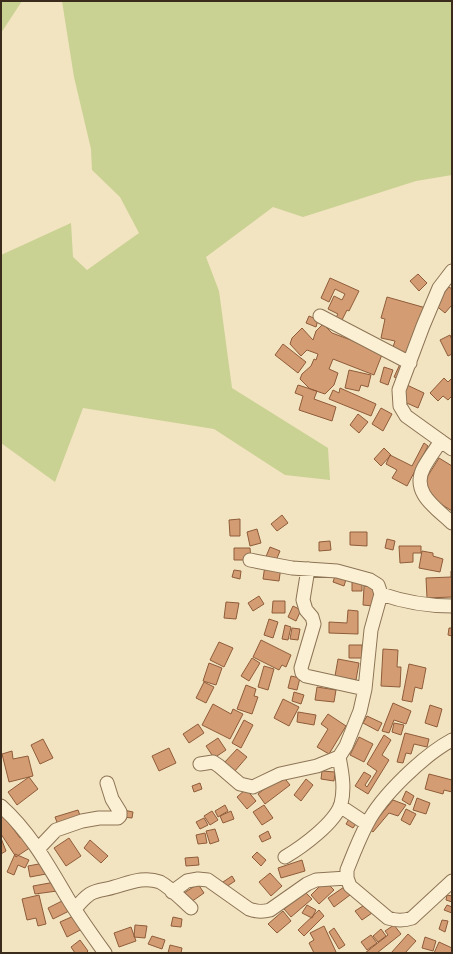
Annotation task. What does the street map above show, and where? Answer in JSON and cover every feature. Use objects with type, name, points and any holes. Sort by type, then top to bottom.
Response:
[{"type":"street","points":[[452,271],[439,288],[399,390],[400,406],[406,416],[447,445],[423,468],[420,486],[426,498],[452,523]]},
{"type":"street","points":[[320,316],[410,363]]},
{"type":"street","points":[[200,764],[213,762],[240,784],[253,787],[280,774],[303,770],[339,757],[346,746],[360,711],[365,689],[372,630],[381,594],[378,585],[370,580],[337,571],[292,568],[250,560]]},
{"type":"street","points":[[308,569],[303,600],[306,610],[312,617],[314,624],[301,668],[302,673],[306,676],[365,689]]},
{"type":"street","points":[[381,594],[400,601],[415,604],[452,606]]},
{"type":"street","points":[[452,740],[434,752],[401,781],[386,797],[367,824],[347,870],[347,878],[350,886],[388,918],[396,921],[404,921],[412,918],[452,881]]},
{"type":"street","points":[[285,857],[312,839],[332,818],[340,806],[343,795],[343,784],[339,757]]},
{"type":"street","points":[[38,849],[56,830],[82,821],[98,818],[118,818],[120,812],[112,799],[106,783]]},
{"type":"street","points":[[1,806],[38,849],[75,909],[105,953]]},
{"type":"street","points":[[340,806],[367,824]]},
{"type":"street","points":[[172,892],[187,881],[198,879],[208,880],[249,909],[256,912],[263,912],[270,910],[307,884],[316,880],[347,878]]},
{"type":"street","points":[[75,909],[89,894],[98,890],[138,880],[159,882],[191,908]]},
{"type":"green space","points":[[1,1],[22,1],[1,33]]},
{"type":"green space","points":[[62,1],[452,1],[452,175],[416,181],[303,217],[273,207],[206,257],[219,291],[232,388],[328,448],[330,480],[285,475],[214,429],[83,408],[55,482],[1,443],[1,255],[71,223],[73,257],[87,270],[139,233],[120,197],[92,170],[91,149],[74,77]]},
{"type":"building","points":[[418,274],[427,283],[419,291],[410,281]]},
{"type":"building","points":[[330,278],[359,291],[349,311],[347,310],[341,322],[335,319],[338,314],[328,309],[334,296],[342,300],[345,294],[335,289],[329,302],[321,298]]},
{"type":"building","points":[[449,287],[452,289],[452,307],[451,306],[445,313],[434,304]]},
{"type":"building","points":[[387,297],[426,308],[413,356],[392,350],[395,341],[381,338],[385,319],[381,318]]},
{"type":"building","points":[[309,316],[318,320],[316,327],[306,323]]},
{"type":"building","points":[[323,324],[332,333],[383,352],[374,375],[333,359],[329,369],[338,373],[334,385],[325,394],[310,389],[300,379],[302,374],[311,366],[314,359],[316,360],[318,354],[307,350],[301,356],[290,344],[292,338],[302,328],[313,340],[316,331]]},
{"type":"building","points":[[450,335],[452,340],[452,354],[448,356],[440,340]]},
{"type":"building","points":[[283,344],[306,362],[298,373],[275,355]]},
{"type":"building","points":[[400,364],[410,367],[404,381],[394,377]]},
{"type":"building","points":[[384,367],[393,370],[388,385],[380,382]]},
{"type":"building","points":[[349,370],[371,375],[368,387],[361,385],[359,391],[345,388]]},
{"type":"building","points":[[444,378],[448,382],[452,378],[452,396],[448,400],[443,396],[438,401],[430,393]]},
{"type":"building","points":[[298,385],[317,391],[314,399],[336,407],[332,421],[299,410],[303,396],[295,393]]},
{"type":"building","points":[[407,385],[424,393],[418,408],[400,400]]},
{"type":"building","points":[[340,388],[376,404],[371,416],[329,399],[333,390],[339,393]]},
{"type":"building","points":[[381,408],[392,414],[383,431],[372,424]]},
{"type":"building","points":[[358,414],[368,422],[359,433],[350,425]]},
{"type":"building","points":[[424,443],[428,446],[407,486],[392,478],[397,470],[386,464],[390,455],[412,466]]},
{"type":"building","points":[[384,448],[391,455],[381,466],[374,459]]},
{"type":"building","points":[[439,458],[452,466],[452,511],[419,490]]},
{"type":"building","points":[[282,515],[288,523],[277,531],[271,524]]},
{"type":"building","points":[[240,519],[240,536],[230,536],[229,520]]},
{"type":"building","points":[[257,529],[261,543],[250,546],[247,532]]},
{"type":"building","points":[[350,532],[367,532],[367,546],[350,545]]},
{"type":"building","points":[[387,539],[395,541],[393,550],[385,548]]},
{"type":"building","points":[[330,541],[331,550],[319,551],[319,542]]},
{"type":"building","points":[[399,546],[421,546],[421,553],[413,553],[413,562],[400,563]]},
{"type":"building","points":[[270,547],[280,551],[275,563],[265,559]]},
{"type":"building","points":[[234,548],[250,548],[251,560],[234,560]]},
{"type":"building","points":[[422,551],[433,553],[433,556],[443,559],[440,572],[419,568]]},
{"type":"building","points":[[265,565],[281,567],[279,581],[263,579]]},
{"type":"building","points":[[234,570],[241,571],[240,579],[232,577]]},
{"type":"building","points":[[451,571],[452,597],[427,598],[426,578],[451,577]]},
{"type":"building","points":[[336,573],[347,576],[344,586],[333,582]]},
{"type":"building","points":[[352,580],[362,580],[362,591],[352,591]]},
{"type":"building","points":[[364,586],[374,587],[373,606],[363,605]]},
{"type":"building","points":[[259,596],[264,604],[253,611],[248,603]]},
{"type":"building","points":[[273,601],[285,601],[285,613],[272,613]]},
{"type":"building","points":[[226,602],[239,603],[236,619],[224,618]]},
{"type":"building","points":[[293,606],[301,610],[296,621],[288,617]]},
{"type":"building","points":[[348,610],[358,611],[358,634],[329,633],[329,622],[347,623]]},
{"type":"building","points":[[269,619],[278,622],[273,638],[264,635]]},
{"type":"building","points":[[285,625],[291,627],[288,640],[282,639]]},
{"type":"building","points":[[292,628],[300,629],[298,640],[290,639]]},
{"type":"building","points":[[449,628],[452,628],[452,636],[448,635]]},
{"type":"building","points":[[261,640],[291,655],[286,667],[282,665],[279,670],[253,657]]},
{"type":"building","points":[[219,642],[233,648],[224,667],[210,660]]},
{"type":"building","points":[[349,645],[362,645],[362,658],[349,658]]},
{"type":"building","points":[[383,649],[398,650],[397,667],[401,667],[400,687],[381,686]]},
{"type":"building","points":[[252,658],[260,663],[249,681],[241,676]]},
{"type":"building","points":[[338,659],[359,663],[356,680],[335,676]]},
{"type":"building","points":[[209,663],[222,668],[216,685],[203,681]]},
{"type":"building","points":[[409,664],[426,668],[422,689],[415,687],[412,702],[402,700]]},
{"type":"building","points":[[264,666],[274,669],[268,690],[258,687]]},
{"type":"building","points":[[291,676],[300,678],[297,690],[288,688]]},
{"type":"building","points":[[204,682],[214,687],[206,703],[196,698]]},
{"type":"building","points":[[246,685],[256,689],[254,696],[258,697],[252,714],[237,709]]},
{"type":"building","points":[[317,687],[336,690],[334,702],[315,700]]},
{"type":"building","points":[[294,692],[304,695],[301,704],[292,701]]},
{"type":"building","points":[[283,699],[299,707],[289,726],[274,718]]},
{"type":"building","points":[[393,703],[411,711],[406,724],[394,720],[389,733],[382,731]]},
{"type":"building","points":[[213,704],[231,714],[233,709],[243,714],[230,739],[202,725]]},
{"type":"building","points":[[430,705],[442,709],[437,727],[425,723]]},
{"type":"building","points":[[298,712],[316,715],[314,725],[297,722]]},
{"type":"building","points":[[328,714],[346,726],[329,754],[317,747],[328,729],[321,724]]},
{"type":"building","points":[[367,716],[382,723],[378,731],[363,723]]},
{"type":"building","points":[[244,720],[253,725],[241,748],[232,743]]},
{"type":"building","points":[[394,723],[404,725],[401,735],[392,732]]},
{"type":"building","points":[[198,724],[204,733],[189,743],[183,734]]},
{"type":"building","points":[[405,733],[429,739],[427,747],[414,744],[411,754],[406,753],[403,763],[397,762]]},
{"type":"building","points":[[384,735],[391,740],[382,755],[389,760],[368,794],[355,786],[364,772],[371,776],[365,785],[367,787],[377,771],[367,764]]},
{"type":"building","points":[[359,737],[373,744],[364,762],[350,755]]},
{"type":"building","points":[[218,738],[226,750],[214,758],[206,746]]},
{"type":"building","points":[[43,739],[53,758],[40,764],[31,745]]},
{"type":"building","points":[[169,748],[176,763],[159,771],[152,756]]},
{"type":"building","points":[[237,749],[247,757],[234,772],[224,763]]},
{"type":"building","points":[[12,751],[13,759],[28,756],[33,776],[9,782],[2,754]]},
{"type":"building","points":[[322,771],[335,772],[334,781],[321,779]]},
{"type":"building","points":[[429,774],[452,780],[452,792],[444,790],[443,794],[425,789]]},
{"type":"building","points":[[282,775],[290,785],[265,804],[258,794]]},
{"type":"building","points":[[29,777],[38,789],[17,805],[8,792]]},
{"type":"building","points":[[306,779],[313,785],[301,801],[294,795]]},
{"type":"building","points":[[200,783],[202,789],[194,792],[192,786]]},
{"type":"building","points":[[246,789],[256,801],[247,809],[237,797]]},
{"type":"building","points":[[406,791],[414,796],[410,805],[402,800]]},
{"type":"building","points":[[417,798],[430,803],[426,814],[413,810]]},
{"type":"building","points":[[393,800],[406,805],[398,816],[389,813],[373,832],[369,829]]},
{"type":"building","points":[[225,805],[228,811],[218,817],[215,811]]},
{"type":"building","points":[[264,805],[273,818],[262,825],[253,812]]},
{"type":"building","points":[[406,809],[416,814],[410,825],[401,820]]},
{"type":"building","points":[[78,810],[81,818],[58,825],[55,817]]},
{"type":"building","points":[[124,810],[133,812],[132,818],[123,817]]},
{"type":"building","points":[[212,811],[218,820],[210,825],[204,816]]},
{"type":"building","points":[[231,811],[234,819],[223,823],[220,816]]},
{"type":"building","points":[[1,812],[20,838],[24,835],[31,847],[16,857],[1,834]]},
{"type":"building","points":[[351,816],[358,821],[353,828],[346,824]]},
{"type":"building","points":[[204,818],[208,825],[200,829],[196,822]]},
{"type":"building","points":[[215,829],[219,841],[210,844],[206,831]]},
{"type":"building","points":[[268,831],[271,838],[262,842],[259,836]]},
{"type":"building","points":[[205,833],[207,843],[198,844],[196,835]]},
{"type":"building","points":[[1,838],[6,851],[1,854]]},
{"type":"building","points":[[69,838],[81,856],[66,866],[54,848]]},
{"type":"building","points":[[90,840],[108,856],[101,863],[84,848]]},
{"type":"building","points":[[257,852],[266,860],[261,866],[252,857]]},
{"type":"building","points":[[15,854],[29,860],[25,868],[18,865],[14,875],[7,872]]},
{"type":"building","points":[[198,857],[199,865],[186,866],[185,858]]},
{"type":"building","points":[[302,860],[305,871],[281,878],[278,868]]},
{"type":"building","points":[[44,863],[46,874],[30,877],[28,866]]},
{"type":"building","points":[[270,873],[282,886],[271,896],[259,882]]},
{"type":"building","points":[[232,876],[235,881],[226,887],[223,882]]},
{"type":"building","points":[[325,881],[334,890],[319,904],[311,895]]},
{"type":"building","points":[[55,882],[57,891],[35,894],[33,886]]},
{"type":"building","points":[[198,884],[204,893],[191,902],[184,893]]},
{"type":"building","points":[[344,887],[350,895],[334,907],[328,898]]},
{"type":"building","points":[[305,892],[312,899],[291,917],[284,909]]},
{"type":"building","points":[[39,895],[46,924],[38,926],[36,918],[27,920],[22,899]]},
{"type":"building","points":[[447,895],[452,896],[452,902],[446,900]]},
{"type":"building","points":[[66,899],[71,910],[53,919],[48,908]]},
{"type":"building","points":[[366,904],[372,913],[362,920],[355,911]]},
{"type":"building","points":[[307,905],[316,910],[312,918],[302,913]]},
{"type":"building","points":[[447,905],[452,907],[452,913],[444,910]]},
{"type":"building","points":[[319,910],[324,916],[304,936],[298,930]]},
{"type":"building","points":[[283,911],[291,921],[277,933],[268,924]]},
{"type":"building","points":[[76,915],[82,929],[67,937],[60,922]]},
{"type":"building","points":[[173,917],[182,919],[181,927],[171,926]]},
{"type":"building","points":[[442,920],[448,921],[445,932],[439,929]]},
{"type":"building","points":[[135,925],[147,926],[145,938],[134,937]]},
{"type":"building","points":[[394,925],[401,934],[377,953],[365,953],[388,935],[385,931]]},
{"type":"building","points":[[324,926],[336,952],[314,953],[309,943],[314,940],[310,933]]},
{"type":"building","points":[[131,927],[136,941],[119,947],[114,933]]},
{"type":"building","points":[[334,928],[345,945],[339,949],[329,932]]},
{"type":"building","points":[[381,929],[386,936],[378,942],[373,936]]},
{"type":"building","points":[[408,934],[416,941],[405,953],[391,953]]},
{"type":"building","points":[[371,935],[377,943],[367,950],[361,942]]},
{"type":"building","points":[[152,936],[165,940],[162,949],[148,944]]},
{"type":"building","points":[[425,937],[436,941],[433,951],[422,948]]},
{"type":"building","points":[[80,940],[88,951],[86,953],[75,953],[71,947]]},
{"type":"building","points":[[439,942],[452,948],[452,953],[434,953]]},
{"type":"building","points":[[170,945],[182,948],[181,953],[168,953]]}]
